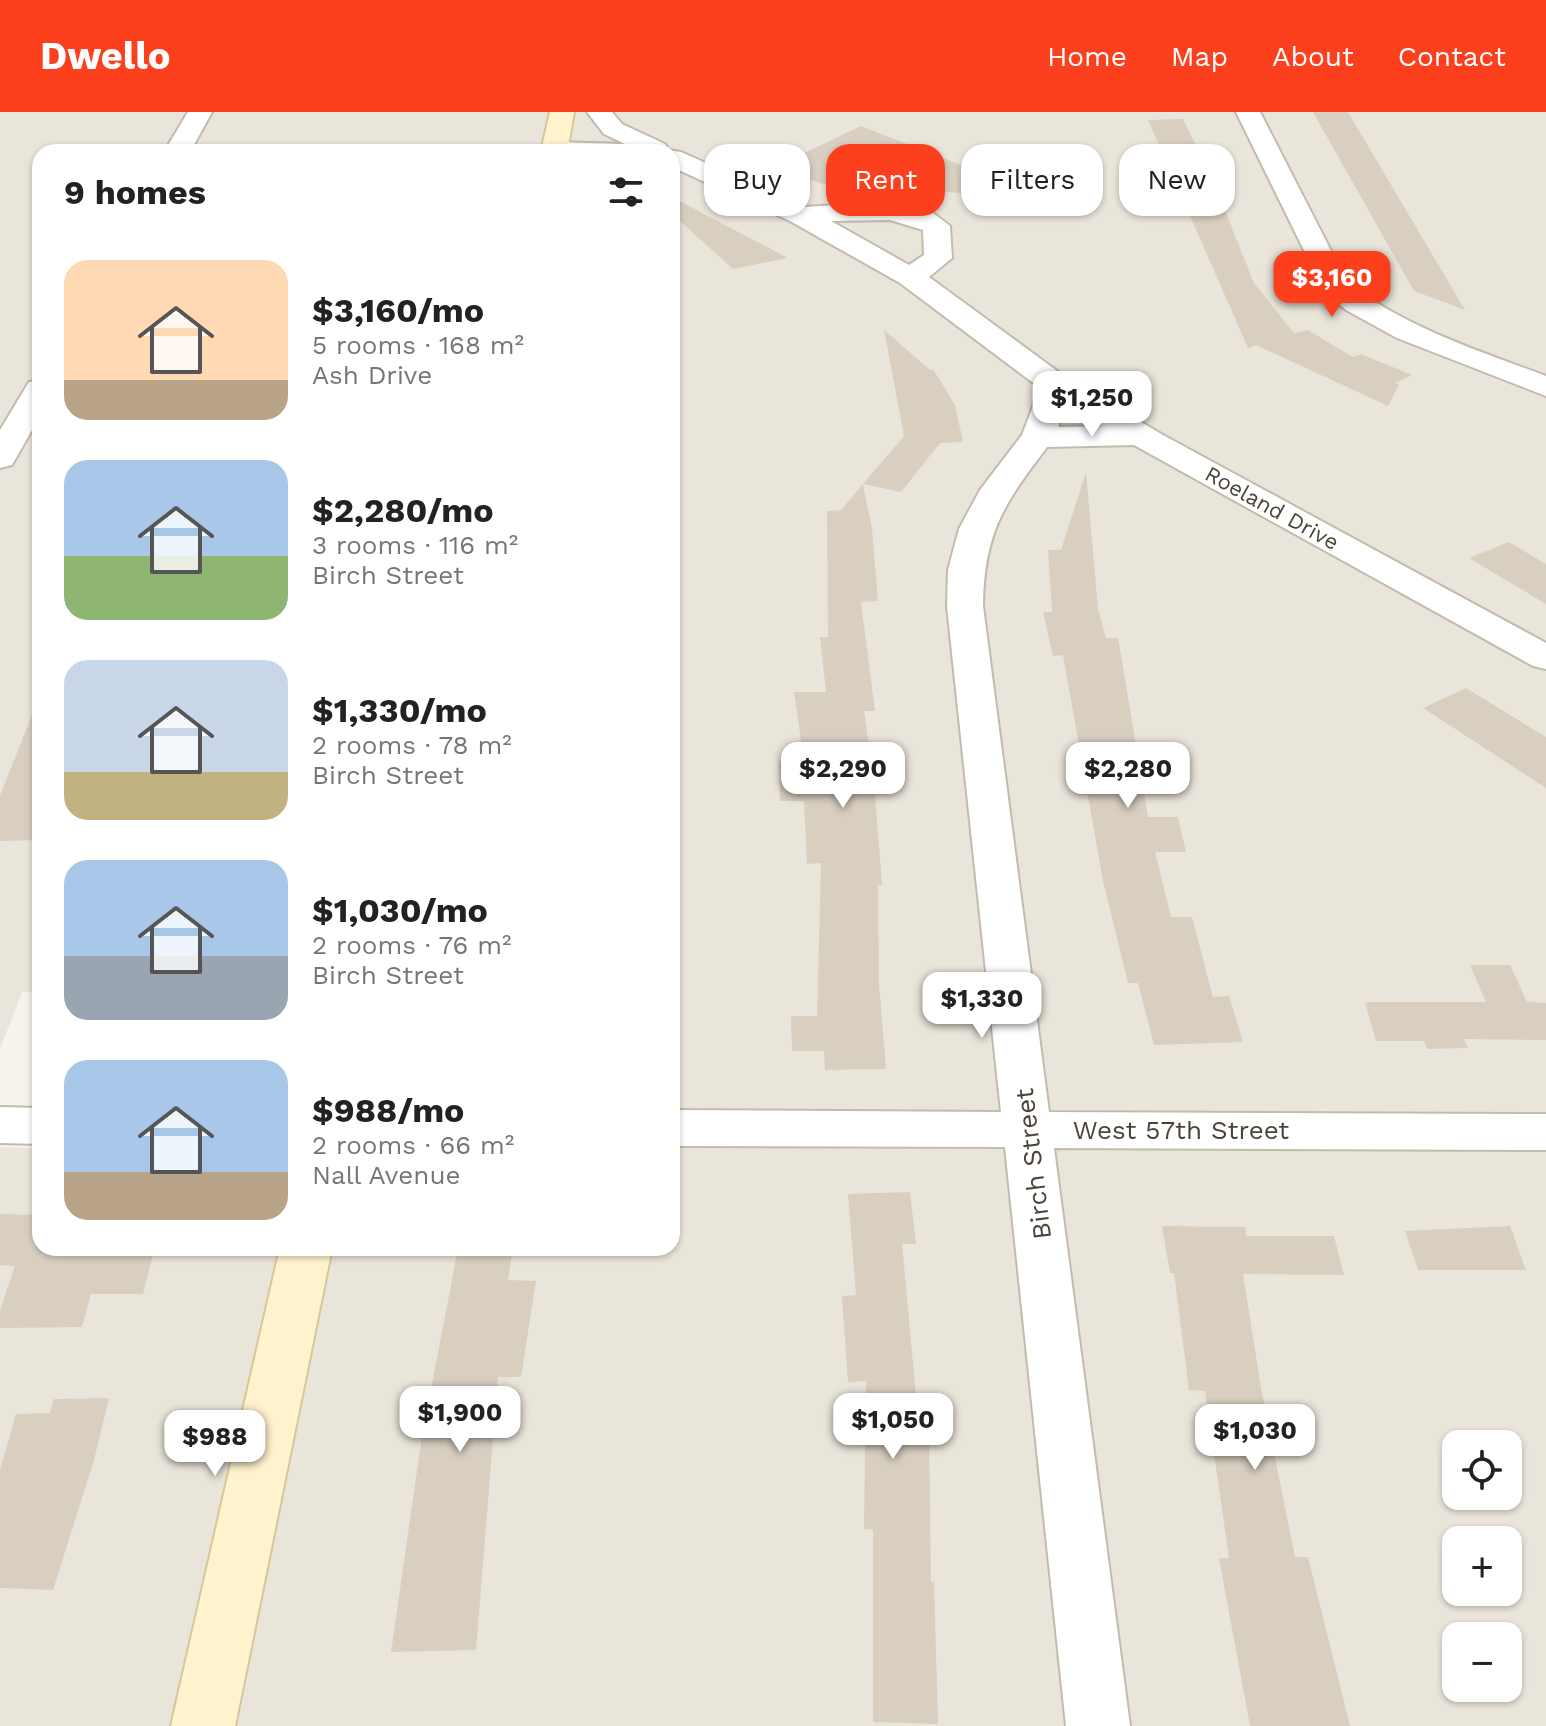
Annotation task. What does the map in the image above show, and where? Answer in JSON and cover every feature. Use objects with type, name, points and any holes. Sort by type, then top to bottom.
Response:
[{"type":"street","points":[[182,144],[200,112]]},
{"type":"street","points":[[555,144],[562,112]]},
{"type":"street","points":[[599,112],[613,129],[645,144]]},
{"type":"street","points":[[1248,112],[1335,287],[1355,305],[1385,321],[1546,387]]},
{"type":"street","name":"Roeland Drive","points":[[680,161],[704,172]]},
{"type":"street","points":[[810,215],[893,213],[925,217],[936,226],[938,258],[910,277]]},
{"type":"street","name":"Roeland Drive","points":[[802,216],[910,277],[1057,386],[1546,658]]},
{"type":"street","name":"Birch Street","points":[[1057,386],[1038,437],[997,490],[976,529],[966,570],[965,606],[1098,1726]]},
{"type":"street","points":[[0,458],[32,403]]},
{"type":"street","points":[[1038,437],[1141,435]]},
{"type":"street","points":[[0,1125],[32,1126]]},
{"type":"street","name":"West 57th Street","points":[[680,1128],[1546,1132]]},
{"type":"street","points":[[203,1726],[304,1256]]},
{"type":"shaded area","points":[[0,112],[1546,112],[1546,1726],[0,1726],[0,1147],[32,1148],[32,1256],[680,1256],[680,144],[32,144],[32,991],[22,992],[0,1049]]},
{"type":"building","points":[[1313,112],[1348,112],[1465,310],[1414,291]]},
{"type":"building","points":[[1183,119],[1196,144],[1159,144],[1148,120]]},
{"type":"building","points":[[861,126],[907,144],[826,144],[826,185],[810,180],[810,150]]},
{"type":"building","points":[[945,159],[961,165],[961,194],[945,191]]},
{"type":"building","points":[[680,201],[704,216],[788,258],[733,269],[680,221]]},
{"type":"building","points":[[1190,216],[1227,216],[1254,283],[1294,333],[1308,330],[1353,357],[1361,354],[1412,375],[1395,383],[1399,385],[1388,406],[1256,345],[1248,348]]},
{"type":"building","points":[[884,330],[930,370],[933,369],[955,405],[963,442],[940,443],[901,492],[863,484],[904,436]]},
{"type":"building","points":[[1086,472],[1098,609],[1106,638],[1118,638],[1148,817],[1178,817],[1186,852],[1155,852],[1171,917],[1192,917],[1213,997],[1229,996],[1243,1042],[1154,1045],[1138,983],[1128,983],[1103,881],[1063,655],[1053,656],[1043,612],[1052,612],[1048,550],[1061,550]]},
{"type":"building","points":[[863,484],[872,529],[878,601],[861,602],[875,711],[864,711],[874,782],[882,885],[878,885],[879,984],[886,1069],[825,1070],[824,1051],[792,1051],[791,1016],[817,1016],[821,863],[807,864],[804,801],[780,801],[779,761],[804,761],[794,692],[826,692],[820,637],[828,637],[827,511],[841,510]]},
{"type":"building","points":[[1509,542],[1546,564],[1546,604],[1469,558]]},
{"type":"building","points":[[1466,688],[1546,737],[1546,788],[1423,708]]},
{"type":"building","points":[[32,715],[32,840],[0,841],[0,796]]},
{"type":"building","points":[[1470,965],[1510,965],[1527,1002],[1546,1003],[1546,1040],[1464,1039],[1468,1048],[1427,1049],[1424,1041],[1376,1041],[1365,1002],[1486,1002]]},
{"type":"building","points":[[910,1192],[916,1244],[902,1244],[919,1428],[929,1428],[931,1582],[934,1582],[938,1724],[873,1722],[873,1530],[864,1529],[866,1381],[848,1382],[842,1296],[856,1295],[848,1194]]},
{"type":"building","points":[[0,1214],[32,1215],[32,1256],[152,1256],[143,1294],[91,1294],[82,1327],[0,1328],[0,1310],[15,1266],[0,1265]]},
{"type":"building","points":[[1162,1226],[1245,1227],[1246,1236],[1334,1236],[1344,1275],[1243,1274],[1261,1388],[1295,1557],[1308,1557],[1350,1726],[1250,1726],[1219,1558],[1229,1558],[1205,1391],[1189,1390],[1174,1273],[1170,1273]]},
{"type":"building","points":[[1510,1226],[1526,1270],[1418,1270],[1405,1231]]},
{"type":"building","points":[[456,1256],[512,1256],[508,1280],[536,1281],[521,1377],[498,1377],[476,1650],[391,1652],[422,1436]]},
{"type":"building","points":[[109,1398],[94,1460],[53,1590],[0,1588],[0,1470],[16,1414],[50,1413],[54,1399]]}]
